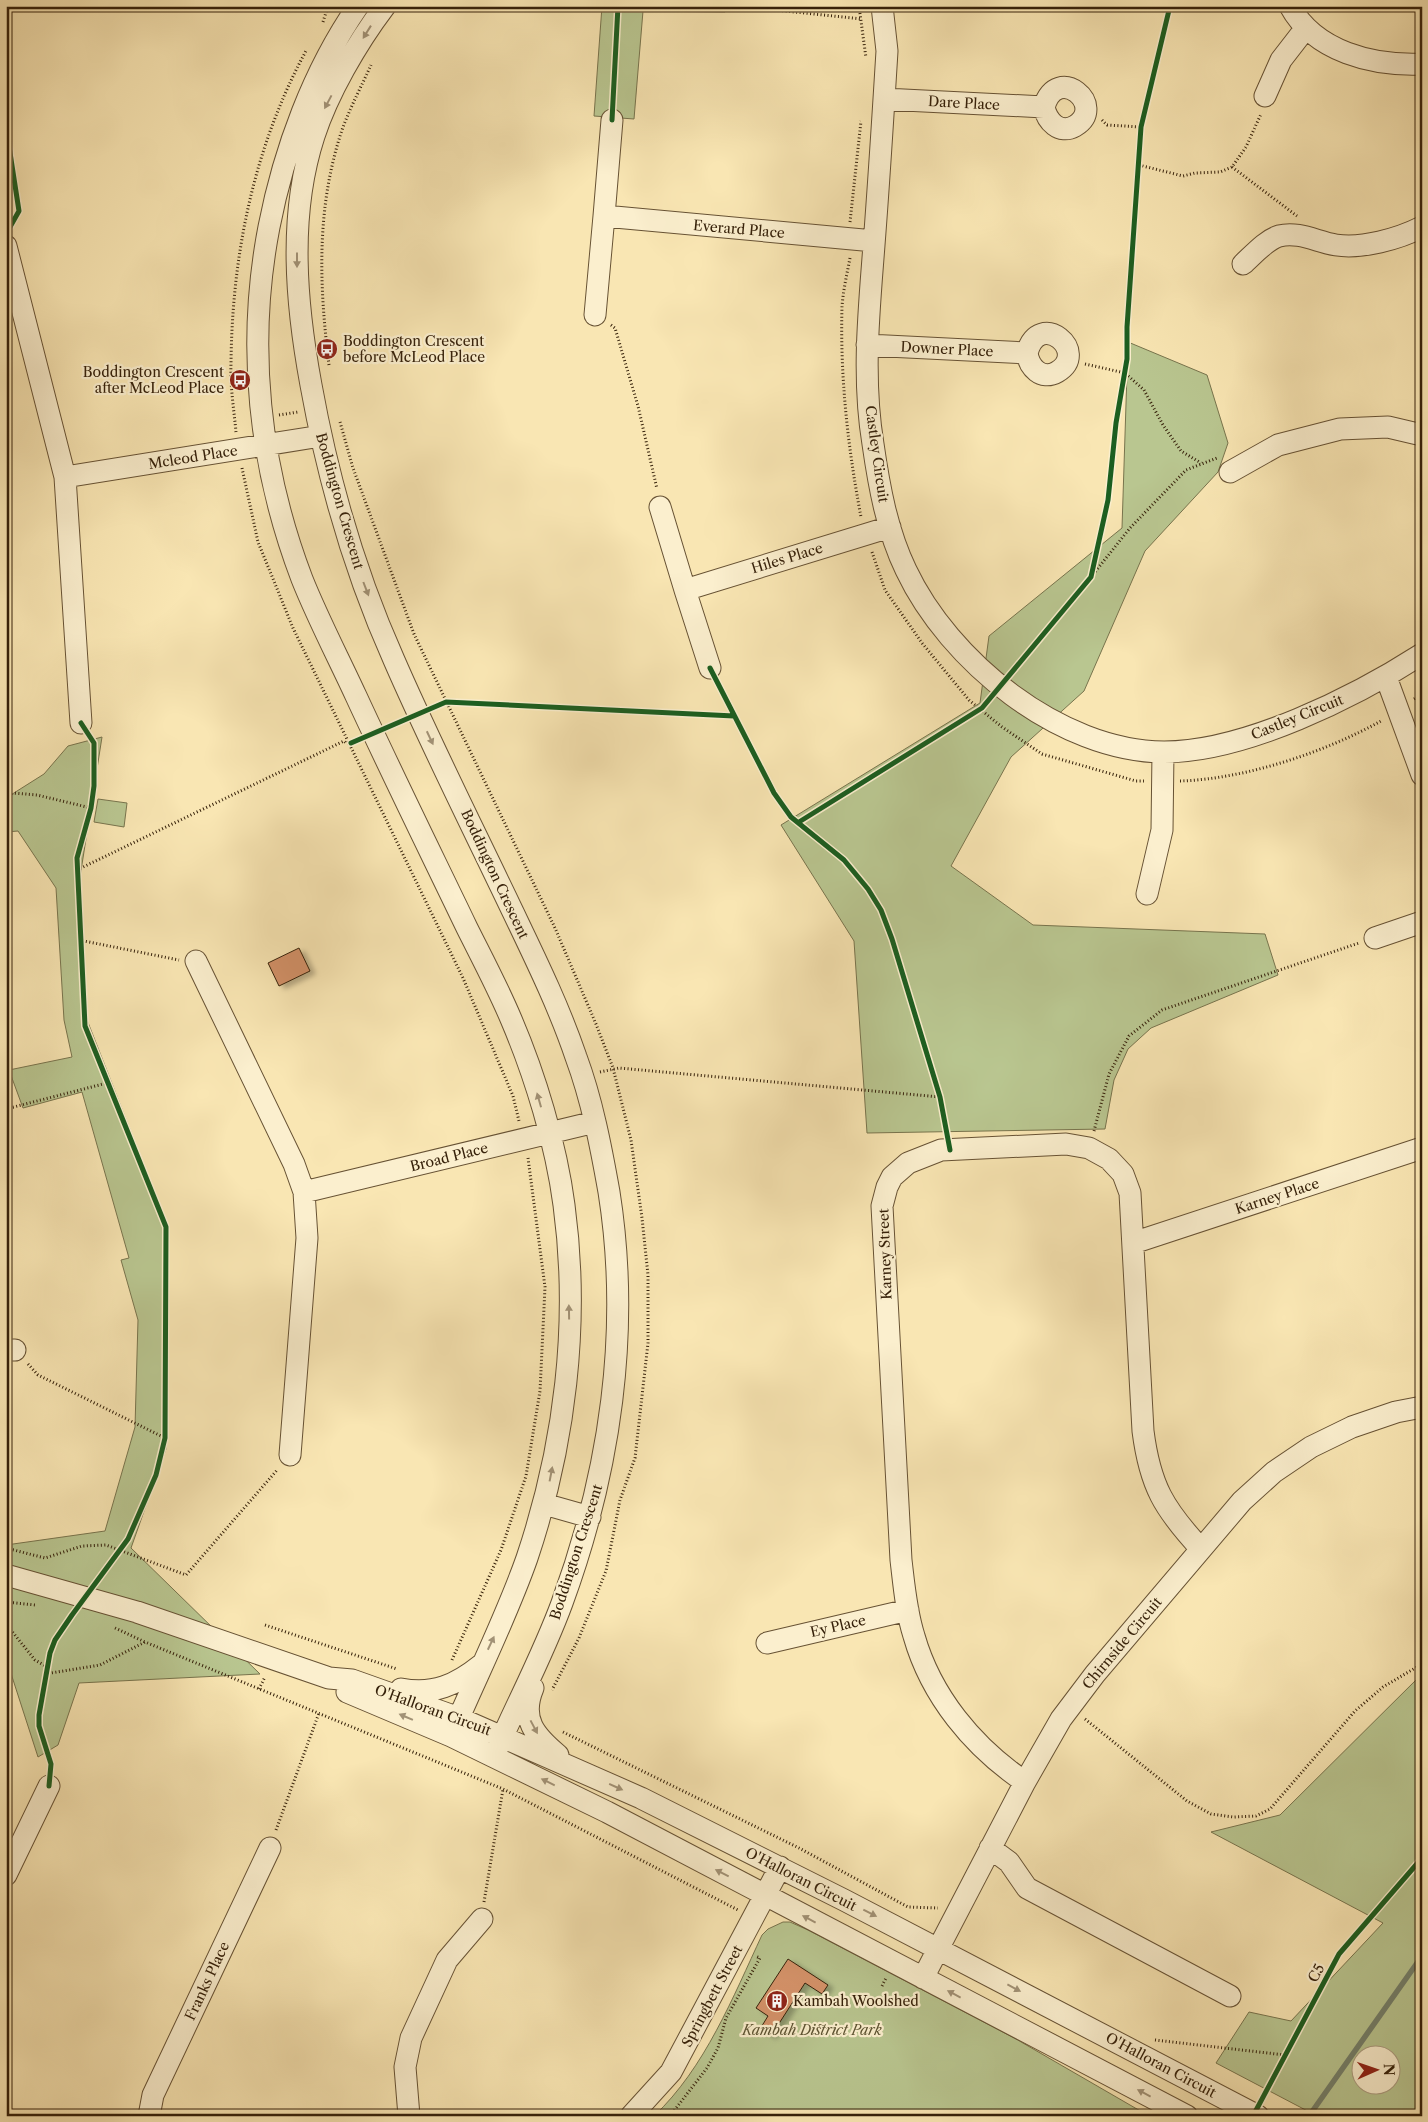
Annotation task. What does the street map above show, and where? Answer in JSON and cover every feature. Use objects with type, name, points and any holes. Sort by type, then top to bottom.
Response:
[{"type":"street","points":[[358,6],[315,84],[295,131],[275,196],[262,267],[257,339],[261,418],[265,445],[280,513],[303,581],[512,1022],[536,1090],[564,1203],[570,1318],[563,1412],[550,1482],[526,1562],[455,1727]]},
{"type":"street","name":"Boddington Crescent","points":[[385,6],[351,59],[324,110],[313,138],[301,197],[298,224],[297,284],[305,355],[315,410],[359,572],[393,659],[554,998],[578,1060],[595,1122],[609,1192],[615,1244],[617,1318],[610,1418],[596,1494],[561,1606],[494,1756]]},
{"type":"street","name":"Castley Circuit","points":[[882,6],[888,52],[866,345],[872,440],[890,526],[905,568],[927,608],[956,646],[1000,687],[1031,708],[1076,731],[1114,746],[1163,752],[1197,749],[1244,738],[1303,717],[1386,677],[1422,654]]},
{"type":"street","points":[[1290,6],[1305,28],[1330,45],[1373,61],[1422,64]]},
{"type":"street","points":[[1265,96],[1281,60],[1305,28]]},
{"type":"street","points":[[1063,87],[1073,89],[1081,95],[1086,104],[1085,114],[1080,123],[1072,128],[1062,129],[1052,125],[1046,117],[1044,107],[1050,94],[1063,87]]},
{"type":"street","name":"Dare Place","points":[[884,99],[1044,107]]},
{"type":"street","points":[[595,315],[612,120]]},
{"type":"street","name":"Everard Place","points":[[604,216],[874,242]]},
{"type":"street","points":[[1243,264],[1270,240],[1279,236],[1300,236],[1337,246],[1358,245],[1378,242],[1422,227]]},
{"type":"street","points":[[6,246],[65,477],[81,723]]},
{"type":"street","points":[[1051,334],[1064,341],[1068,350],[1067,360],[1062,368],[1054,374],[1044,375],[1035,371],[1028,363],[1027,353],[1029,344],[1036,336],[1051,334]]},
{"type":"street","name":"Downer Place","points":[[866,345],[1027,353]]},
{"type":"street","points":[[1230,472],[1278,445],[1340,429],[1388,427],[1422,435]]},
{"type":"street","name":"Mcleod Place","points":[[65,477],[321,436]]},
{"type":"street","points":[[660,507],[710,668]]},
{"type":"street","name":"Hiles Place","points":[[685,590],[890,526]]},
{"type":"street","points":[[1386,677],[1422,775]]},
{"type":"street","points":[[1147,894],[1162,830],[1163,752]]},
{"type":"street","points":[[1374,938],[1422,922]]},
{"type":"street","points":[[196,961],[294,1164],[304,1192],[307,1238],[290,1455]]},
{"type":"street","name":"Broad Place","points":[[304,1192],[595,1122]]},
{"type":"street","name":"Karney Street","points":[[1025,1782],[981,1747],[946,1705],[922,1659],[908,1610],[900,1550],[882,1206],[887,1186],[892,1178],[908,1163],[941,1150],[1066,1144],[1089,1148],[1109,1159],[1123,1174],[1130,1192],[1143,1431],[1147,1463],[1158,1493],[1175,1521],[1201,1549]]},
{"type":"street","name":"Karney Place","points":[[1133,1244],[1422,1148]]},
{"type":"street","name":"Chirnside Circuit","points":[[923,1978],[1025,1782],[1070,1707],[1095,1674],[1242,1501],[1292,1459],[1352,1427],[1396,1412],[1422,1407]]},
{"type":"street","points":[[544,1504],[590,1517]]},
{"type":"street","name":"O'Halloran Circuit","points":[[6,1575],[86,1597],[250,1650],[329,1678],[352,1680],[455,1727],[494,1756],[607,1812],[1188,2116]]},
{"type":"street","name":"Ey Place","points":[[767,1642],[908,1610]]},
{"type":"street","points":[[542,1648],[537,1679],[527,1702],[527,1712],[532,1726],[544,1744],[572,1766]]},
{"type":"street","points":[[352,1680],[413,1692],[432,1691],[449,1687],[481,1665]]},
{"type":"street","name":"O'Halloran Circuit","points":[[329,1678],[342,1690],[455,1727],[502,1736],[641,1798],[938,1948],[1258,2116]]},
{"type":"street","points":[[6,1875],[49,1786]]},
{"type":"street","name":"Franks Place","points":[[149,2116],[153,2096],[270,1848]]},
{"type":"street","points":[[990,1848],[1009,1862],[1027,1888],[1230,1996]]},
{"type":"street","name":"Springbett Street","points":[[631,2116],[671,2072],[780,1867]]},
{"type":"street","points":[[409,2116],[405,2067],[411,2038],[447,1960],[482,1920]]},
{"type":"path","points":[[737,6],[862,19]]},
{"type":"path","points":[[329,367],[322,312],[320,248],[329,183],[343,127],[372,62]]},
{"type":"path","points":[[1138,165],[1183,176],[1195,173],[1220,172],[1232,167],[1258,125],[1265,96]]},
{"type":"path","points":[[1086,104],[1107,125],[1141,127]]},
{"type":"path","points":[[1140,136],[1143,118]]},
{"type":"path","points":[[1138,172],[1139,156]]},
{"type":"path","points":[[1232,167],[1298,217],[1302,228],[1300,236]]},
{"type":"path","points":[[595,315],[615,328],[652,462],[660,507]]},
{"type":"path","points":[[1067,360],[1124,374],[1144,390],[1163,425],[1181,451],[1200,463]]},
{"type":"path","points":[[1123,382],[1126,366]]},
{"type":"path","points":[[235,422],[315,410]]},
{"type":"path","points":[[338,416],[353,468],[414,634],[555,928],[613,1068],[631,1140],[648,1275],[648,1343],[635,1458],[620,1500],[606,1571],[579,1638],[551,1693]]},
{"type":"path","points":[[1084,584],[1130,528],[1186,470],[1217,458],[1227,464],[1230,472]]},
{"type":"path","points":[[1090,577],[1093,560]]},
{"type":"path","points":[[974,714],[982,708],[1000,687]]},
{"type":"path","points":[[419,714],[446,702],[456,703]]},
{"type":"path","points":[[78,880],[77,867],[344,741],[346,744],[351,743],[374,734]]},
{"type":"path","points":[[351,743],[463,978],[513,1096],[531,1171],[545,1287],[540,1391],[526,1476],[501,1550],[454,1657],[449,1663]]},
{"type":"path","points":[[6,798],[13,793],[37,795],[91,808]]},
{"type":"path","points":[[88,817],[92,801]]},
{"type":"path","points":[[79,930],[80,950]]},
{"type":"path","points":[[1089,1148],[1108,1074],[1129,1036],[1162,1010],[1374,938]]},
{"type":"path","points":[[79,940],[173,960],[196,961]]},
{"type":"path","points":[[613,1068],[940,1097]]},
{"type":"path","points":[[104,1075],[110,1092]]},
{"type":"path","points":[[6,1108],[107,1083]]},
{"type":"path","points":[[937,1087],[942,1106]]},
{"type":"path","points":[[11,1350],[38,1375],[165,1438]]},
{"type":"path","points":[[164,1447],[165,1428]]},
{"type":"path","points":[[6,1548],[45,1558],[82,1546],[98,1544],[121,1550],[186,1575],[290,1455]]},
{"type":"path","points":[[526,1476],[550,1482]]},
{"type":"path","points":[[596,1494],[620,1500]]},
{"type":"path","points":[[115,1557],[124,1544]]},
{"type":"path","points":[[6,1624],[35,1660],[47,1667]]},
{"type":"path","points":[[45,1674],[100,1665],[145,1642],[503,1789],[754,1917]]},
{"type":"path","points":[[44,1681],[48,1660]]},
{"type":"path","points":[[1070,1707],[1187,1801],[1211,1814],[1233,1817],[1256,1816],[1270,1809],[1355,1711],[1383,1687],[1422,1664]]},
{"type":"path","points":[[259,1689],[264,1676],[272,1680]]},
{"type":"path","points":[[270,1848],[319,1714]]},
{"type":"path","points":[[559,1728],[565,1733],[799,1848],[908,1907],[944,1908],[956,1914]]},
{"type":"path","points":[[482,1920],[503,1789]]},
{"type":"path","points":[[670,2116],[707,2068],[718,2048],[726,2018],[760,1958],[738,1948]]},
{"type":"path","points":[[1149,2039],[1285,2055]]},
{"type":"path","points":[[1281,2062],[1290,2046]]},
{"type":"green space","points":[[602,6],[722,6],[725,12],[643,11],[634,119],[594,116]]},
{"type":"green space","points":[[1128,342],[1207,375],[1228,443],[1218,472],[1145,551],[1084,691],[1011,757],[951,866],[1033,925],[1265,934],[1278,975],[1151,1028],[1128,1049],[1114,1080],[1105,1129],[867,1133],[854,941],[781,825],[980,703],[989,636],[1122,528]]},
{"type":"green space","points":[[102,737],[80,877],[87,1020],[168,1226],[166,1449],[131,1548],[260,1674],[79,1683],[58,1745],[38,1757],[6,1658],[6,1545],[105,1531],[135,1427],[138,1320],[121,1260],[129,1258],[82,1092],[23,1108],[9,1070],[72,1057],[64,1020],[56,888],[18,831],[6,832],[6,798],[44,774],[68,746]]},
{"type":"green space","points":[[98,799],[127,803],[124,827],[94,822]]},
{"type":"green space","points":[[1422,1674],[1422,2116],[1317,2116],[1216,2063],[1249,2012],[1291,2021],[1383,1923],[1211,1832],[1280,1815]]},
{"type":"green space","name":"Kambah District Park","points":[[783,1922],[790,1922],[808,1930],[1016,2039],[1149,2116],[654,2116],[672,2097],[703,2054],[729,2007],[762,1935],[768,1929]]},
{"type":"building","points":[[299,948],[310,971],[279,986],[268,963]]},
{"type":"building","name":"Kambah Woolshed","points":[[788,1959],[828,1985],[822,1994],[805,1983],[771,2036],[760,2029],[768,2016],[756,2008]]},
{"type":"waterway","points":[[1309,2116],[1422,1956]]},
{"type":"cycle path","points":[[612,120],[618,6]]},
{"type":"cycle path","points":[[799,822],[982,708],[1091,577],[1108,500],[1116,423],[1127,359],[1127,327],[1141,127],[1170,6]]},
{"type":"cycle path","points":[[6,127],[19,211],[6,234]]},
{"type":"cycle path","points":[[710,668],[774,793],[791,817],[844,860],[868,889],[881,910],[892,939],[940,1097],[950,1150]]},
{"type":"cycle path","points":[[351,743],[446,702],[734,716]]},
{"type":"cycle path","points":[[49,1786],[51,1764],[39,1726],[39,1715],[50,1653],[55,1640],[72,1615],[128,1539],[156,1475],[165,1438],[166,1227],[85,1026],[77,858],[91,808],[94,786],[94,743],[81,723]]},
{"type":"cycle path","name":"C5","points":[[1253,2116],[1339,1954],[1422,1858]]},
{"type":"place","name":"Boddington Crescent before McLeod Place","points":[[327,349]]},
{"type":"place","name":"Boddington Crescent after McLeod Place","points":[[240,380]]},
{"type":"place","name":"Kambah Woolshed","points":[[777,2001]]}]
